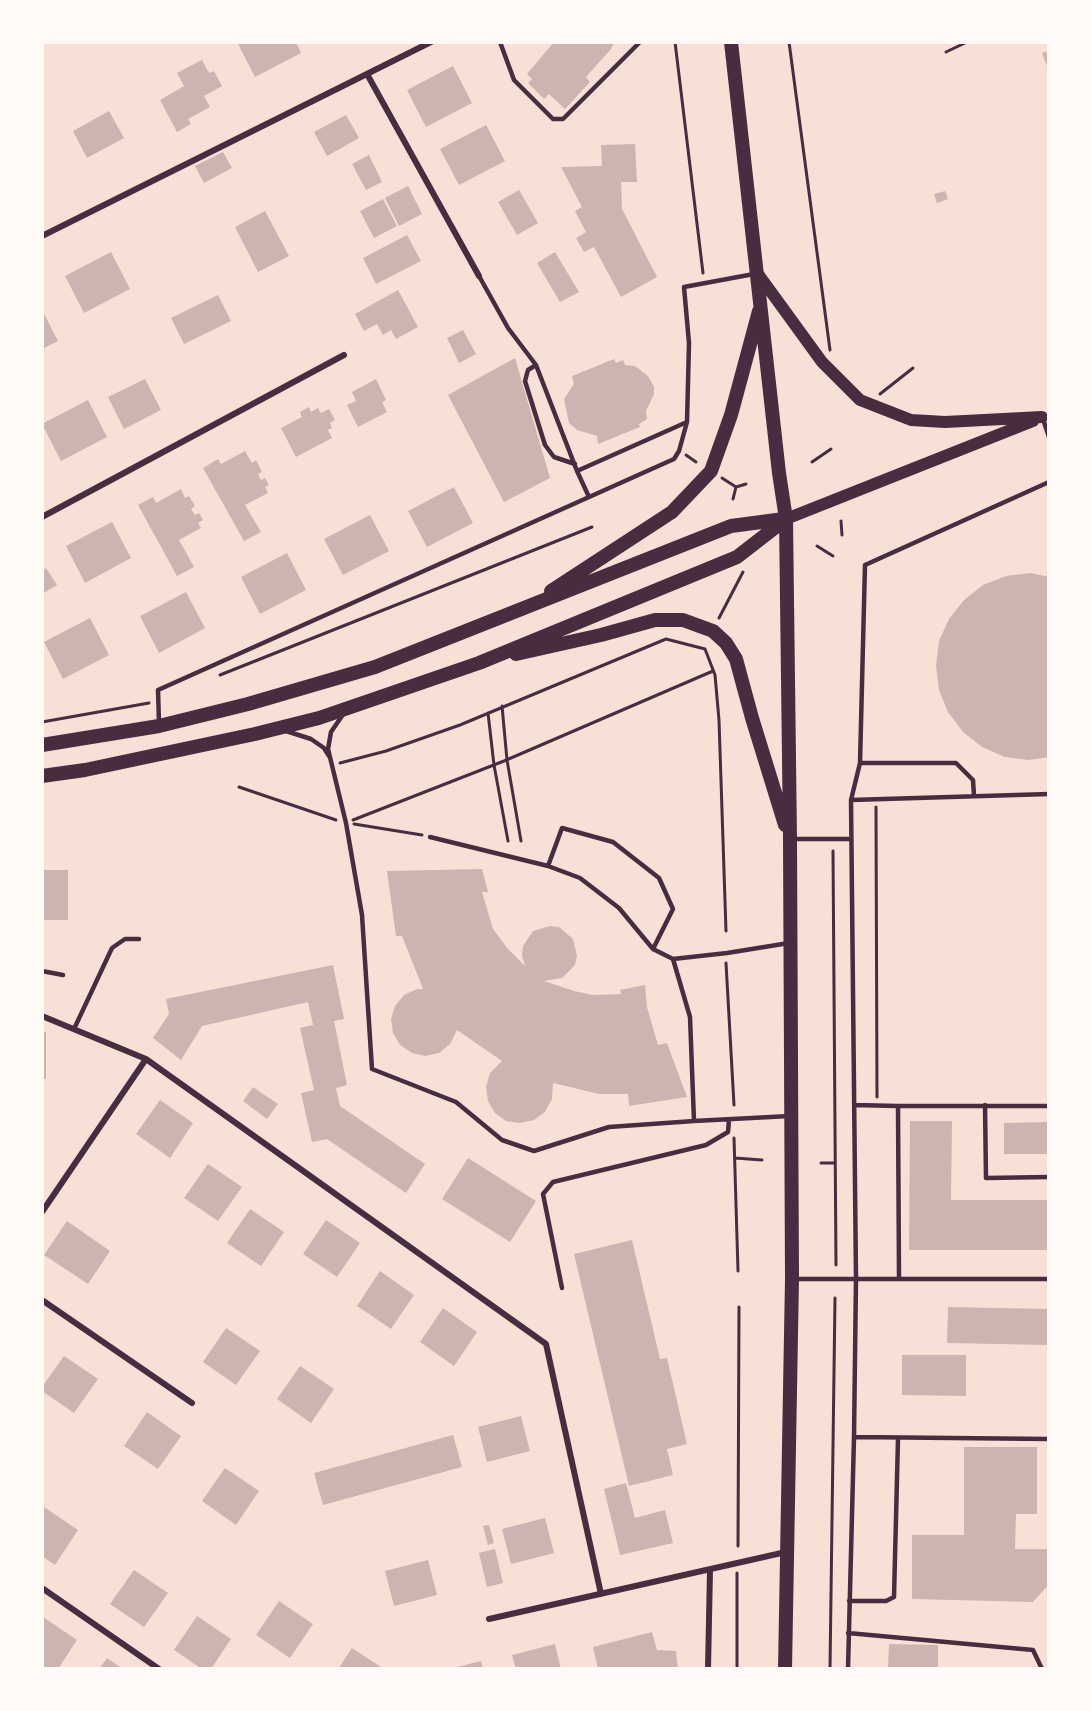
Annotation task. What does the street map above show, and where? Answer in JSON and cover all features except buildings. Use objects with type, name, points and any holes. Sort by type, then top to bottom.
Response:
[{"type":"main road","points":[[731,42],[786,519],[792,1279],[785,1669]]},
{"type":"main road","points":[[758,274],[822,362],[860,400],[911,420],[945,422],[1046,416]]},
{"type":"main road","points":[[526,607],[672,512],[711,471],[731,415],[761,303]]},
{"type":"main road","points":[[42,745],[159,726],[248,705],[375,667],[731,526],[786,519],[1046,416]]},
{"type":"main road","points":[[42,776],[96,767],[319,718],[479,663],[737,557],[786,519]]},
{"type":"main road","points":[[479,663],[655,620],[683,620],[713,631],[726,643],[736,659],[790,839]]},
{"type":"street","points":[[42,236],[431,42]]},
{"type":"street","points":[[367,74],[479,276]]},
{"type":"street","points":[[42,517],[344,356]]},
{"type":"street","points":[[42,1016],[146,1059],[546,1344],[601,1594]]},
{"type":"street","points":[[42,1212],[146,1059]]},
{"type":"street","points":[[42,1300],[192,1403]]},
{"type":"street","points":[[489,1619],[786,1552]]},
{"type":"street","points":[[708,1669],[710,1570]]},
{"type":"street","points":[[42,1588],[159,1669]]},
{"type":"lane","points":[[500,42],[514,80],[553,120],[563,119],[640,42]]},
{"type":"lane","points":[[159,726],[158,690],[674,459],[679,451],[687,422],[689,344],[684,287],[758,274]]},
{"type":"lane","points":[[479,276],[508,328],[536,365],[589,497]]},
{"type":"lane","points":[[536,365],[528,370],[525,381],[545,445],[554,457],[575,464]]},
{"type":"lane","points":[[1046,416],[1049,436]]},
{"type":"lane","points":[[577,471],[687,422]]},
{"type":"lane","points":[[848,1669],[856,1279],[851,800],[860,763],[865,565],[1049,482]]},
{"type":"lane","points":[[350,707],[331,732],[328,749],[346,823],[362,915],[372,1069],[456,1102],[502,1140],[534,1151],[609,1127],[791,1116]]},
{"type":"lane","points":[[276,729],[311,739],[324,748],[332,763]]},
{"type":"lane","points":[[860,763],[956,763],[973,780],[974,796]]},
{"type":"lane","points":[[851,800],[1049,794]]},
{"type":"lane","points":[[548,866],[562,828],[613,842],[658,878],[673,909],[653,950]]},
{"type":"lane","points":[[430,837],[548,866],[580,878],[619,908],[653,950],[673,959],[727,953],[790,942]]},
{"type":"lane","points":[[790,839],[851,839]]},
{"type":"lane","points":[[74,1029],[112,948],[125,939],[139,939]]},
{"type":"lane","points":[[673,959],[690,1017],[694,1121]]},
{"type":"lane","points":[[42,971],[63,975]]},
{"type":"lane","points":[[855,1105],[1049,1106]]},
{"type":"lane","points":[[985,1105],[986,1178],[1049,1177]]},
{"type":"lane","points":[[898,1106],[899,1278]]},
{"type":"lane","points":[[562,1288],[543,1194],[553,1182],[706,1145],[728,1132],[729,1120]]},
{"type":"lane","points":[[792,1279],[1049,1279]]},
{"type":"lane","points":[[854,1437],[1049,1439]]},
{"type":"lane","points":[[849,1601],[886,1601],[894,1597],[898,1438]]},
{"type":"lane","points":[[848,1633],[1033,1650],[1042,1669]]},
{"type":"path","points":[[675,42],[703,273]]},
{"type":"path","points":[[789,42],[831,357]]},
{"type":"path","points":[[946,52],[967,42]]},
{"type":"path","points":[[880,394],[913,368]]},
{"type":"path","points":[[812,462],[831,448]]},
{"type":"path","points":[[717,475],[736,487],[746,484]]},
{"type":"path","points":[[733,499],[736,487]]},
{"type":"path","points":[[841,521],[842,534]]},
{"type":"path","points":[[218,676],[592,527]]},
{"type":"path","points":[[818,546],[832,556]]},
{"type":"path","points":[[718,620],[743,572]]},
{"type":"path","points":[[332,763],[386,751],[460,725],[666,639],[705,649],[713,671],[719,720],[726,931]]},
{"type":"path","points":[[346,823],[507,760],[713,671]]},
{"type":"path","points":[[42,722],[146,705],[158,700]]},
{"type":"path","points":[[502,706],[507,760],[521,841]]},
{"type":"path","points":[[488,713],[494,765],[508,841]]},
{"type":"path","points":[[876,799],[877,1104]]},
{"type":"path","points":[[832,851],[836,1265]]},
{"type":"path","points":[[726,963],[734,1105]]},
{"type":"path","points":[[834,1115],[843,1116]]},
{"type":"path","points":[[734,1137],[738,1271]]},
{"type":"path","points":[[735,1158],[762,1160]]},
{"type":"path","points":[[821,1163],[835,1164]]},
{"type":"path","points":[[830,1669],[835,1298]]},
{"type":"path","points":[[738,1546],[739,1307]]},
{"type":"path","points":[[736,1669],[737,1572]]}]
